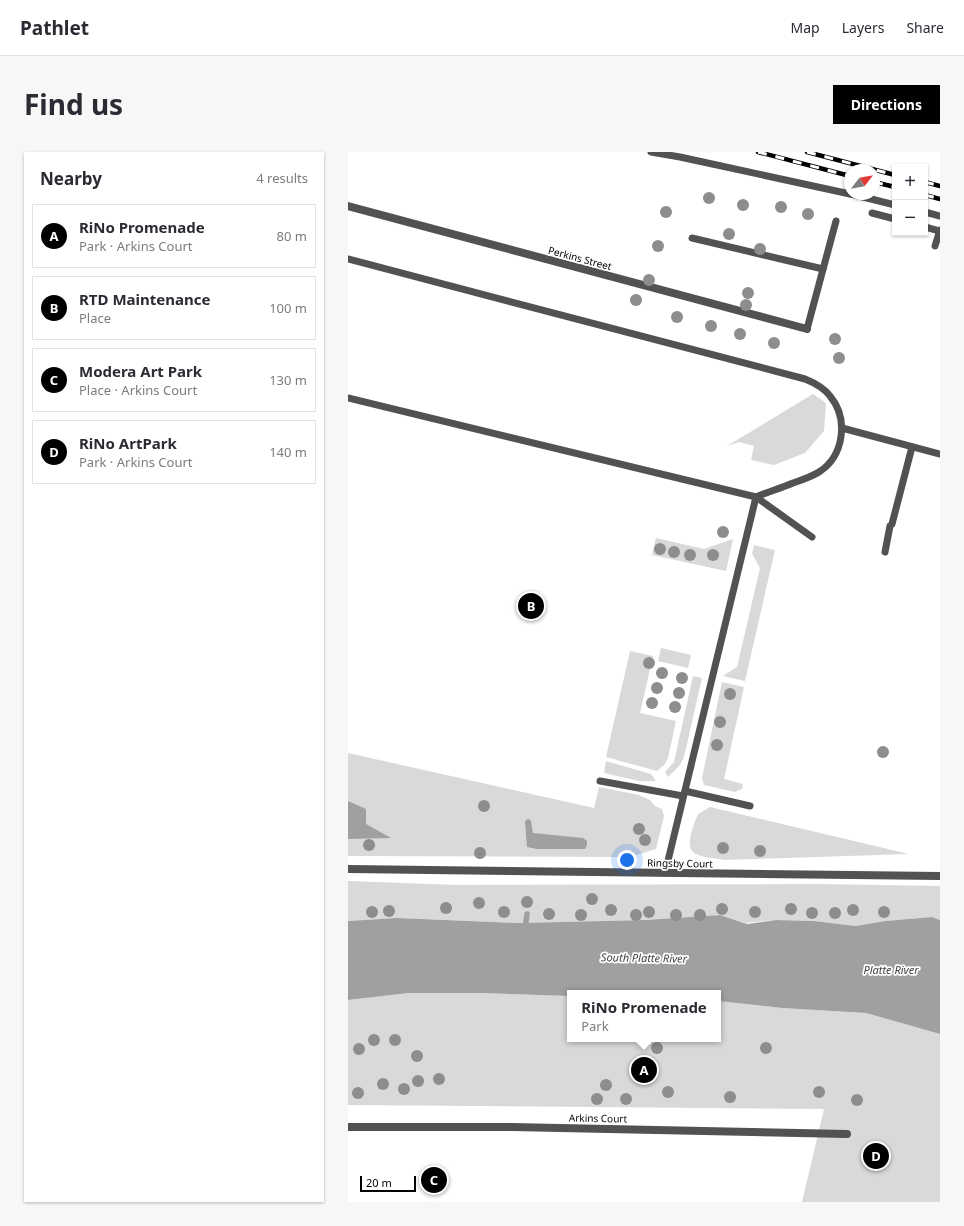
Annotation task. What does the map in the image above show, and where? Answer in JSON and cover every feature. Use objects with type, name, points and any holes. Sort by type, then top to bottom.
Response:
[{"type":"street","name":"Perkins Street","points":[[348,206],[807,329]]},
{"type":"street","name":"Ringsby Court","points":[[348,869],[940,876]]},
{"type":"street","name":"Arkins Court","points":[[348,1127],[512,1127],[847,1134]]},
{"type":"lane","points":[[652,152],[844,193]]},
{"type":"lane","points":[[875,200],[892,204]]},
{"type":"lane","points":[[872,213],[892,218]]},
{"type":"lane","points":[[928,213],[940,216]]},
{"type":"lane","points":[[807,329],[836,221]]},
{"type":"lane","points":[[928,228],[940,230],[935,246]]},
{"type":"lane","points":[[692,238],[823,269]]},
{"type":"lane","points":[[348,259],[806,379],[821,387],[830,396],[838,409],[842,422],[838,450],[831,461],[822,470],[808,478],[756,497]]},
{"type":"lane","points":[[348,398],[756,497],[812,537]]},
{"type":"lane","points":[[842,428],[940,454]]},
{"type":"lane","points":[[884,552],[912,447]]},
{"type":"lane","points":[[665,873],[756,497]]},
{"type":"lane","points":[[600,781],[750,806]]},
{"type":"shaded area","points":[[813,394],[826,403],[824,431],[805,453],[774,465],[751,460],[754,446],[739,442],[727,446]]},
{"type":"shaded area","points":[[656,538],[704,549],[733,539],[726,571],[652,555]]},
{"type":"shaded area","points":[[754,545],[775,550],[745,681],[723,676],[737,667],[760,568],[752,554]]},
{"type":"shaded area","points":[[661,648],[691,655],[688,668],[658,661]]},
{"type":"shaded area","points":[[630,651],[653,656],[640,713],[676,721],[668,758],[665,764],[657,771],[606,757]]},
{"type":"shaded area","points":[[693,676],[702,678],[684,757],[680,765],[668,777],[665,772],[674,762]]},
{"type":"shaded area","points":[[722,682],[744,687],[724,779],[743,784],[742,789],[735,792],[704,785],[702,778]]},
{"type":"shaded area","points":[[348,753],[594,808],[599,787],[639,795],[650,800],[655,806],[662,809],[664,816],[656,849],[630,857],[348,856]]},
{"type":"shaded area","points":[[606,761],[651,774],[656,781],[639,781],[604,773]]},
{"type":"shaded area","points":[[710,807],[909,854],[724,860],[702,856],[692,851],[690,841],[698,814]]},
{"type":"shaded area","points":[[348,881],[459,885],[817,884],[940,886],[940,920],[932,917],[885,921],[856,926],[814,921],[776,920],[745,923],[720,915],[645,920],[519,923],[397,918],[348,921]]},
{"type":"shaded area","points":[[409,993],[480,993],[567,996],[567,1042],[721,1042],[721,1001],[782,1008],[866,1013],[940,1034],[940,1202],[802,1202],[824,1109],[348,1105],[348,1000]]},
{"type":"water","points":[[348,801],[366,809],[366,824],[391,838],[348,839]]},
{"type":"water","points":[[529,819],[531,821],[533,833],[583,838],[587,841],[587,845],[585,849],[537,849],[527,847],[526,820]]},
{"type":"water","name":"Platte River","points":[[720,915],[747,924],[776,920],[814,921],[856,926],[885,921],[932,917],[940,920],[940,1034],[866,1013],[782,1008],[721,1001],[721,990],[567,990],[567,996],[480,993],[409,993],[348,1000],[348,921],[397,918],[519,923],[645,920]]},
{"type":"waterway","points":[[525,929],[527,914]]},
{"type":"railway","points":[[758,152],[844,174]]},
{"type":"railway","points":[[807,152],[892,174]]},
{"type":"railway","points":[[880,183],[892,186]]},
{"type":"railway","points":[[928,183],[940,186]]},
{"type":"railway","points":[[928,196],[940,199]]},
{"type":"place","name":"RTD Maintenance","points":[[531,606]]},
{"type":"place","name":"RiNo Promenade","points":[[644,1070]]},
{"type":"place","name":"RiNo ArtPark","points":[[876,1156]]},
{"type":"place","name":"Modera Art Park","points":[[434,1180]]},
{"type":"water label","name":"South Platte River","points":[[644,958]]}]
